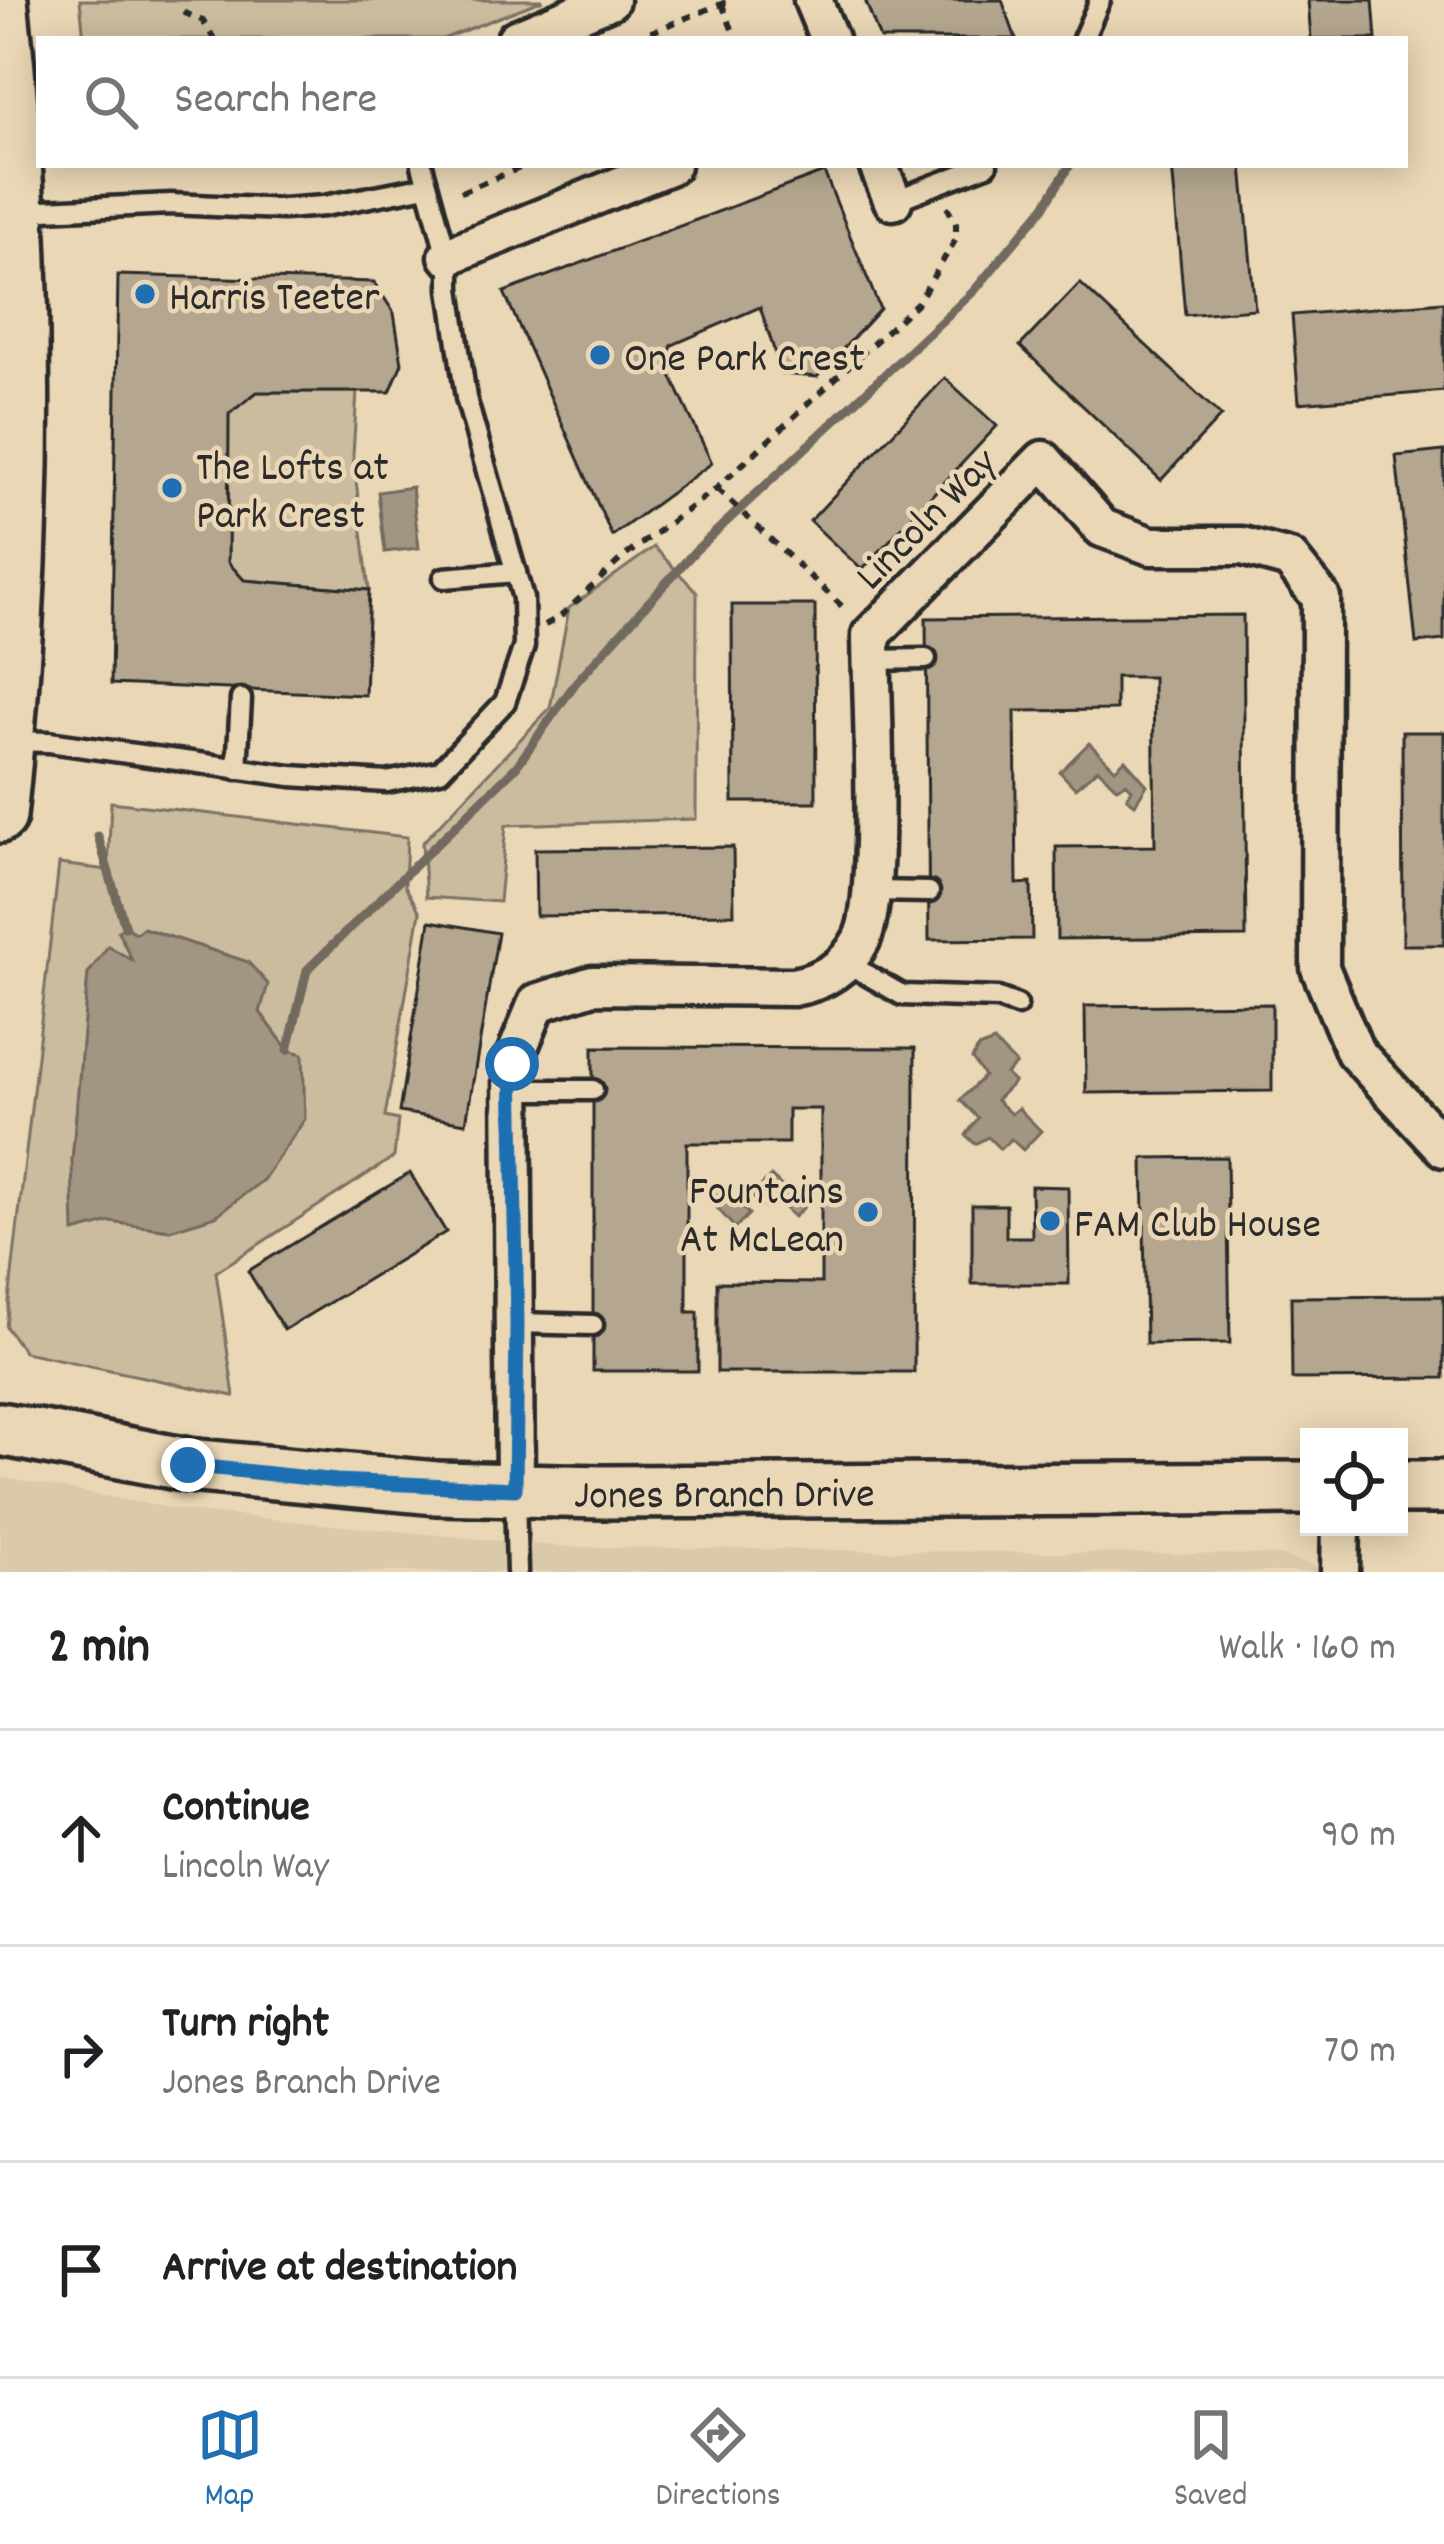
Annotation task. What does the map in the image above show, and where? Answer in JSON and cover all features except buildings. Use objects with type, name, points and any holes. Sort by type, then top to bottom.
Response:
[{"type":"main road","points":[[0,817],[21,552],[24,423],[18,211],[27,156],[1,0]]},
{"type":"main road","name":"Jones Branch Drive","points":[[0,1430],[188,1465],[396,1485],[626,1492],[1300,1487]]},
{"type":"main road","points":[[1408,1487],[1444,1486]]},
{"type":"street","points":[[523,36],[610,0]]},
{"type":"street","points":[[813,0],[828,36]]},
{"type":"street","points":[[448,256],[664,168]]},
{"type":"street","points":[[879,168],[893,202]]},
{"type":"street","name":"Lincoln Way","points":[[845,962],[863,939],[872,891],[871,647],[1043,460],[1102,528],[1151,546],[1242,546],[1290,559],[1321,598],[1321,968],[1355,1052],[1444,1148]]},
{"type":"street","points":[[515,1489],[512,1064],[537,1004],[592,985],[793,987],[820,982],[845,962]]},
{"type":"street","points":[[1340,1572],[1341,1536]]},
{"type":"lane","points":[[1084,36],[1100,0]]},
{"type":"lane","points":[[4,741],[49,742],[237,769],[387,782],[440,771],[505,702],[524,646],[523,598],[466,398],[448,256],[423,168]]},
{"type":"lane","points":[[893,202],[980,168]]},
{"type":"lane","points":[[18,211],[172,204],[283,209],[427,186]]},
{"type":"lane","points":[[444,578],[516,572]]},
{"type":"lane","points":[[871,647],[926,659]]},
{"type":"lane","points":[[237,769],[242,699]]},
{"type":"lane","points":[[872,891],[929,892]]},
{"type":"lane","points":[[845,962],[902,995],[998,998],[1017,1005]]},
{"type":"lane","points":[[513,1090],[593,1090]]},
{"type":"lane","points":[[517,1323],[593,1325]]},
{"type":"lane","points":[[515,1489],[517,1572]]},
{"type":"path","points":[[641,36],[726,2],[735,36]]},
{"type":"path","points":[[183,12],[203,21],[212,36]]},
{"type":"path","points":[[461,192],[520,168]]},
{"type":"path","points":[[541,626],[560,617],[621,559],[720,491],[918,302],[956,239],[956,223],[935,187]]},
{"type":"path","points":[[720,491],[871,647]]},
{"type":"shaded area","points":[[80,0],[543,0],[451,36],[84,36]]},
{"type":"shaded area","points":[[257,392],[357,392],[353,455],[369,590],[244,580],[228,562],[229,414]]},
{"type":"shaded area","points":[[412,487],[419,548],[385,552],[378,492]]},
{"type":"shaded area","points":[[654,547],[697,592],[696,819],[506,825],[499,902],[426,897],[422,843],[550,708],[569,608]]},
{"type":"shaded area","points":[[1089,743],[1115,769],[1125,760],[1147,785],[1135,804],[1127,798],[1132,789],[1126,783],[1117,788],[1098,769],[1075,788],[1060,772]]},
{"type":"shaded area","points":[[111,802],[407,837],[405,886],[420,912],[385,1117],[398,1120],[394,1157],[216,1272],[234,1396],[24,1352],[6,1327],[59,864],[108,870]],"holes":[[[143,928],[248,962],[260,1012],[288,1050],[170,1230],[111,1222],[72,1162],[88,974],[109,947],[133,962]]]},
{"type":"shaded area","points":[[125,927],[136,933],[143,928],[248,962],[268,984],[260,1012],[288,1050],[303,1054],[305,1119],[263,1180],[216,1216],[170,1230],[111,1222],[74,1232],[72,1162],[88,974],[108,946],[132,960],[118,931]]},
{"type":"shaded area","points":[[994,1042],[1016,1064],[1006,1074],[1014,1082],[996,1100],[1011,1114],[1018,1108],[1041,1131],[1023,1150],[1011,1139],[1000,1149],[988,1137],[975,1144],[966,1135],[978,1118],[960,1100],[984,1076],[972,1059],[978,1048]]},
{"type":"shaded area","points":[[771,1176],[804,1207],[794,1217],[773,1197],[764,1207],[751,1196]]},
{"type":"shaded area","points":[[724,1187],[749,1214],[735,1228],[711,1201]]},
{"type":"shaded area","points":[[0,1477],[186,1511],[566,1547],[1279,1555],[1334,1572],[0,1572]]},
{"type":"waterway","points":[[288,1050],[307,970],[516,767],[577,681],[695,551],[974,291],[1044,207],[1068,168]]},
{"type":"waterway","points":[[98,836],[125,927]]},
{"type":"place","name":"Harris Teeter","points":[[145,294]]},
{"type":"place","name":"One Park Crest","points":[[600,355]]},
{"type":"place","name":"The Lofts at Park Crest","points":[[172,488]]},
{"type":"place","name":"Fountains At McLean","points":[[868,1212]]},
{"type":"place","name":"FAM Club House","points":[[1050,1221]]},
{"type":"route","points":[[188,1465],[337,1481],[515,1489],[512,1064]]}]
